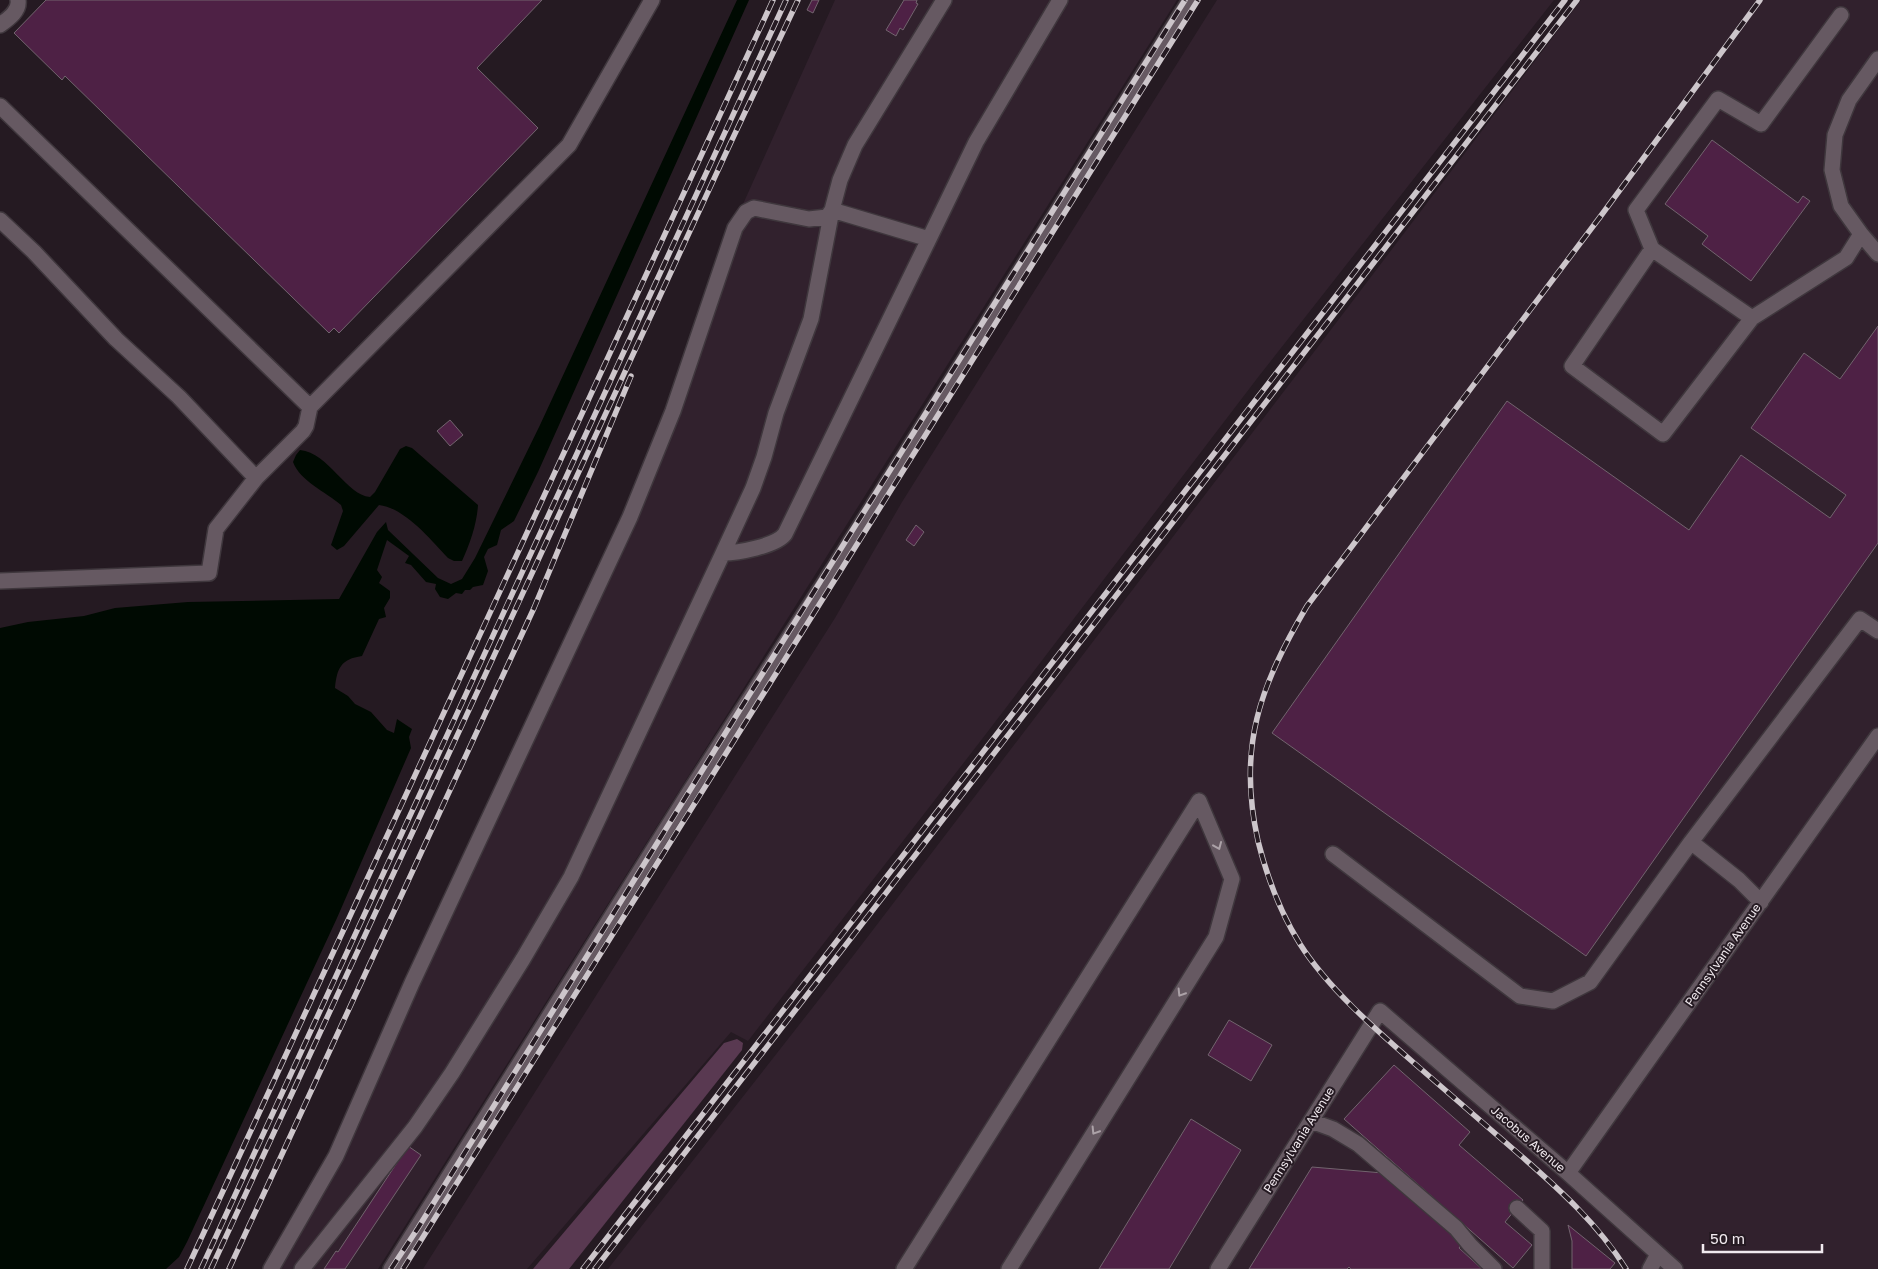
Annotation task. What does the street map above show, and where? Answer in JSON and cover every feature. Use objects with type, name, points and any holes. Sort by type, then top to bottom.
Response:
[{"type":"street","points":[[0,25],[16,10],[19,5],[18,0]]},
{"type":"street","points":[[0,581],[209,573],[216,529],[256,478],[303,431],[310,408],[569,145],[652,0]]},
{"type":"street","points":[[302,1269],[420,1120],[462,1057],[554,908],[571,877],[753,488],[776,413],[812,319],[832,210],[840,180],[855,145],[944,0]]},
{"type":"street","points":[[723,553],[734,553],[777,541],[786,534],[976,142],[1060,0]]},
{"type":"street","points":[[391,1269],[690,790],[834,568],[1190,0]]},
{"type":"street","points":[[1752,318],[1652,249],[1636,210],[1718,99],[1761,124],[1842,15]]},
{"type":"street","points":[[1878,58],[1849,100],[1836,135],[1832,170],[1841,206],[1878,254]]},
{"type":"street","points":[[0,106],[310,408]]},
{"type":"street","points":[[271,1269],[336,1156],[416,974],[630,517],[673,411],[735,228],[746,212],[754,208],[813,220],[825,218],[832,210]]},
{"type":"street","points":[[832,210],[929,239]]},
{"type":"street","points":[[0,220],[34,252],[116,338],[178,397],[256,478]]},
{"type":"street","points":[[1652,249],[1572,366],[1663,434],[1752,318],[1846,258],[1862,234]]},
{"type":"street","points":[[1333,854],[1520,996],[1553,1000],[1590,982],[1691,842],[1860,619],[1878,631]]},
{"type":"street","name":"Pennsylvania Avenue","points":[[1568,1173],[1878,736]]},
{"type":"street","points":[[904,1269],[1199,801],[1232,879],[1216,936],[1009,1269]]},
{"type":"street","points":[[1691,842],[1739,880],[1761,902]]},
{"type":"street","name":"Pennsylvania Avenue","points":[[1218,1269],[1380,1011]]},
{"type":"street","name":"Jacobus Avenue","points":[[1380,1011],[1568,1173],[1675,1269]]},
{"type":"street","points":[[1311,1121],[1333,1129],[1358,1144],[1456,1228],[1494,1269]]},
{"type":"street","points":[[1517,1208],[1542,1231],[1542,1269]]},
{"type":"street","points":[[1650,1269],[1658,1254]]},
{"type":"shaded area","points":[[737,0],[749,0],[538,472],[514,521],[501,530],[497,545],[488,549],[484,557],[488,571],[483,585],[465,590],[462,594],[456,593],[448,599],[440,597],[435,589],[436,584],[426,582],[411,565],[405,563],[409,556],[387,540],[377,570],[382,577],[379,583],[390,591],[390,598],[384,608],[386,617],[379,619],[362,656],[349,659],[341,666],[335,688],[348,696],[355,704],[371,712],[387,730],[394,733],[397,719],[412,729],[409,737],[411,748],[337,918],[179,1257],[166,1269],[0,1269],[0,628],[28,622],[84,616],[115,608],[188,602],[339,599],[377,532],[386,522],[388,530],[438,578],[451,584],[462,579],[475,558],[540,425]]},
{"type":"shaded area","points":[[835,0],[1177,0],[378,1269],[264,1269],[328,1158],[666,424],[725,244]]},
{"type":"shaded area","points":[[1217,0],[1554,0],[1259,376],[979,743],[748,1041],[731,1032],[527,1269],[423,1269],[835,618],[902,502]]},
{"type":"shaded area","points":[[1581,0],[1878,0],[1878,1269],[608,1269],[853,956]]},
{"type":"shaded area","points":[[406,446],[412,448],[478,505],[473,533],[462,561],[454,561],[448,558],[408,518],[389,507],[379,505],[344,546],[337,550],[331,545],[343,511],[341,505],[307,481],[296,469],[293,462],[300,450],[310,453],[320,458],[361,495],[370,497],[375,492],[400,449]]},
{"type":"shaded area","points":[[737,1039],[743,1043],[742,1050],[569,1269],[533,1269],[724,1043]]},
{"type":"building","points":[[46,0],[542,0],[477,68],[538,128],[339,333],[334,328],[329,333],[65,76],[62,80],[14,33]]},
{"type":"building","points":[[812,0],[819,0],[813,13],[807,10]]},
{"type":"building","points":[[904,0],[917,0],[916,3],[918,4],[903,30],[900,28],[896,36],[886,30]]},
{"type":"building","points":[[1712,140],[1798,203],[1803,196],[1810,201],[1751,281],[1702,244],[1708,236],[1665,204]]},
{"type":"building","points":[[1878,326],[1878,543],[1586,956],[1272,733],[1507,401],[1689,530],[1741,455],[1830,518],[1846,495],[1751,428],[1804,353],[1840,379]]},
{"type":"building","points":[[450,420],[463,435],[450,446],[437,431]]},
{"type":"building","points":[[916,525],[924,532],[914,546],[906,540]]},
{"type":"building","points":[[1229,1020],[1272,1045],[1251,1081],[1208,1055]]},
{"type":"building","points":[[1394,1065],[1470,1132],[1459,1145],[1523,1200],[1505,1222],[1532,1245],[1513,1268],[1344,1119]]},
{"type":"building","points":[[1191,1119],[1241,1150],[1169,1269],[1099,1269]]},
{"type":"building","points":[[408,1146],[421,1155],[345,1269],[324,1269],[336,1251],[338,1252]]},
{"type":"building","points":[[1312,1167],[1383,1173],[1462,1244],[1459,1248],[1482,1269],[1351,1269],[1349,1267],[1347,1269],[1249,1269]]},
{"type":"building","points":[[1568,1225],[1615,1263],[1610,1269],[1572,1269],[1572,1241]]},
{"type":"railway","points":[[187,1269],[773,0]]},
{"type":"railway","points":[[201,1269],[786,0]]},
{"type":"railway","points":[[211,1269],[798,0]]},
{"type":"railway","points":[[391,1269],[1185,0]]},
{"type":"railway","points":[[403,1269],[1198,0]]},
{"type":"railway","points":[[583,1269],[1565,0]]},
{"type":"railway","points":[[595,1269],[1577,0]]},
{"type":"railway","points":[[1626,1269],[1591,1222],[1563,1194],[1368,1022],[1338,992],[1311,960],[1280,907],[1258,841],[1252,807],[1250,776],[1252,746],[1257,718],[1265,691],[1277,663],[1307,606],[1600,217],[1760,0]]},
{"type":"railway","points":[[229,1269],[534,608],[631,376]]}]
